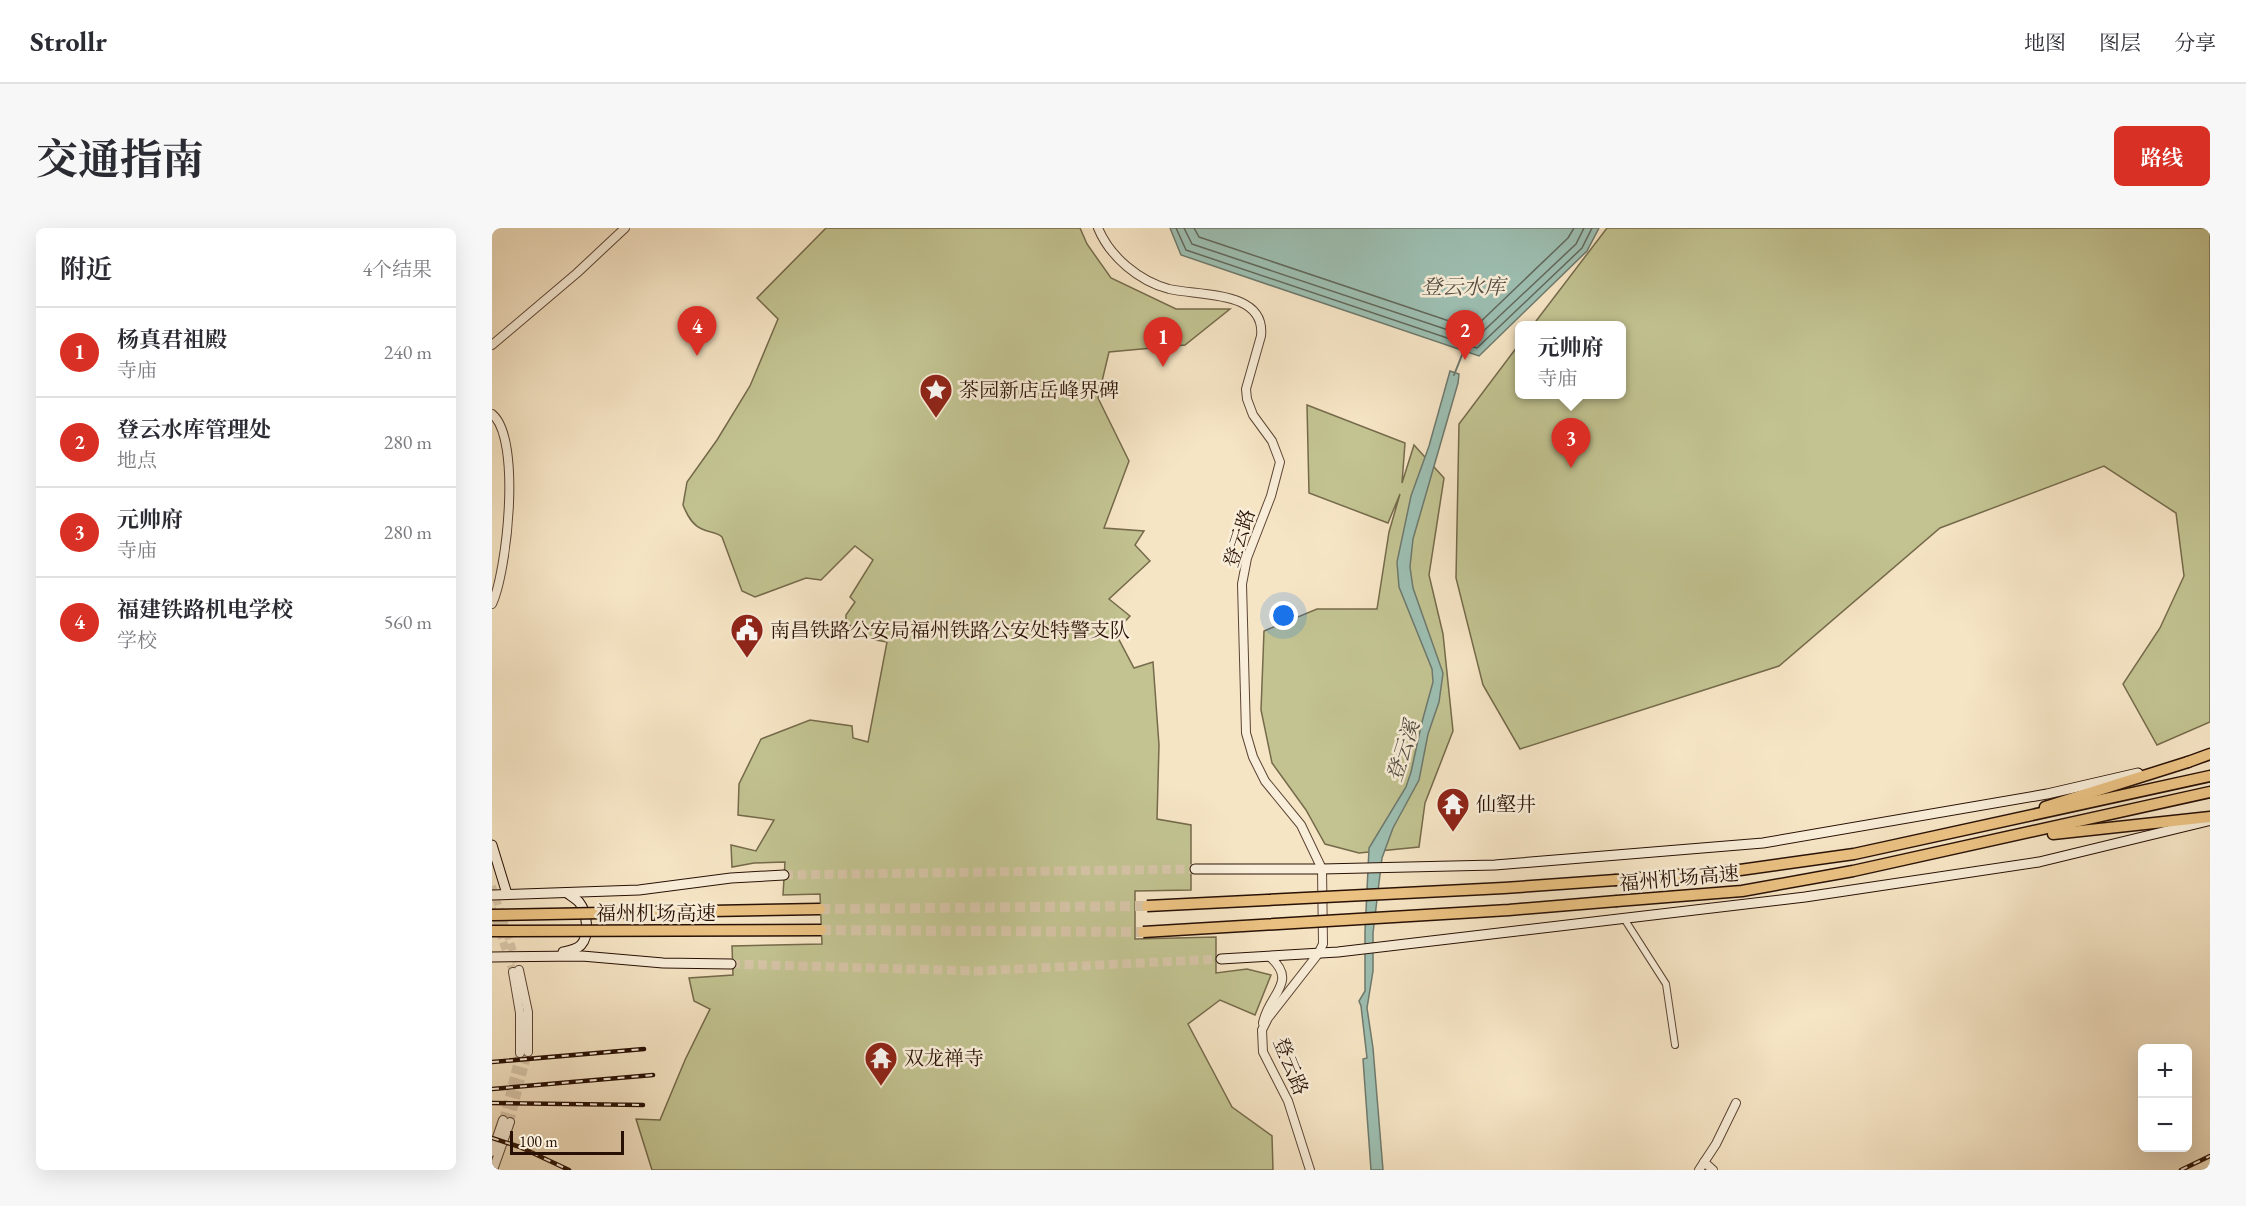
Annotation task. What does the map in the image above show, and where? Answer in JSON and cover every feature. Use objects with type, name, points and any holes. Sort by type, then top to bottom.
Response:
[{"type":"highway","points":[[1997,822],[2210,755]]},
{"type":"highway","name":"福州机场高速","points":[[1147,906],[1504,888],[1740,870],[1854,854],[2210,776]]},
{"type":"highway","name":"福州机场高速","points":[[1143,932],[1509,910],[1742,891],[1853,871],[2210,792]]},
{"type":"highway","points":[[2002,839],[2210,819]]},
{"type":"highway","name":"福州机场高速","points":[[492,915],[820,909]]},
{"type":"highway","name":"福州机场高速","points":[[492,931],[821,930]]},
{"type":"main road","points":[[1195,869],[1495,865],[1763,843],[2046,794],[2188,762]]},
{"type":"main road","points":[[1221,959],[1338,952],[1805,897],[2039,862],[2210,819]]},
{"type":"main road","points":[[492,845],[507,894]]},
{"type":"main road","points":[[492,895],[639,890],[731,878],[784,875]]},
{"type":"main road","points":[[546,956],[573,950],[581,944],[585,936],[583,909],[579,902],[567,892]]},
{"type":"main road","points":[[492,957],[582,956],[663,963],[731,964]]},
{"type":"street","points":[[492,345],[577,273],[625,228]]},
{"type":"street","name":"登云路","points":[[1098,228],[1118,258],[1140,276],[1169,289],[1240,301],[1252,309],[1260,321],[1261,336],[1248,382],[1247,399],[1253,415],[1272,441],[1280,462],[1247,558],[1242,584],[1246,733],[1250,749],[1265,781],[1301,825],[1322,869],[1324,937],[1318,954],[1268,1018],[1262,1030],[1263,1052],[1288,1101],[1310,1170]]},
{"type":"street","points":[[492,414],[499,422],[503,434],[511,494],[502,575],[492,604]]},
{"type":"street","points":[[1625,920],[1666,984],[1675,1045]]},
{"type":"street","name":"登云路","points":[[1264,1018],[1300,970],[1318,954]]},
{"type":"street","points":[[1262,1030],[1264,1018],[1284,977],[1280,967],[1270,957]]},
{"type":"street","points":[[516,971],[524,1053]]},
{"type":"street","points":[[1699,1170],[1725,1128],[1736,1103]]},
{"type":"street","points":[[492,1152],[506,1121],[493,1170]]},
{"type":"street","points":[[1704,1162],[1713,1170]]},
{"type":"green space","points":[[826,228],[1080,228],[1087,244],[1111,278],[1176,309],[1230,309],[1185,345],[1109,352],[1098,398],[1129,461],[1104,528],[1144,531],[1135,545],[1150,561],[1109,599],[1130,616],[1115,632],[1134,668],[1153,662],[1159,745],[1157,819],[1191,825],[1191,890],[1135,891],[1135,939],[1216,937],[1216,973],[1247,969],[1271,975],[1255,1015],[1220,1000],[1188,1024],[1232,1107],[1272,1136],[1273,1170],[652,1170],[636,1119],[660,1120],[685,1060],[710,1009],[694,1001],[689,978],[733,975],[732,946],[822,944],[820,894],[783,895],[785,862],[754,863],[732,867],[731,845],[756,851],[774,820],[738,815],[739,784],[761,739],[810,720],[852,726],[853,738],[868,742],[887,642],[865,638],[865,628],[851,626],[846,622],[846,615],[855,602],[850,597],[873,560],[855,546],[821,580],[806,578],[755,597],[742,591],[722,537],[695,525],[683,505],[687,482],[717,440],[750,386],[778,319],[757,298]]},
{"type":"green space","points":[[1607,228],[2210,228],[2210,722],[2157,745],[2123,684],[2160,628],[2184,576],[2176,513],[2104,466],[1940,528],[1779,666],[1520,749],[1483,685],[1456,578],[1459,424],[1515,350],[1515,399],[1626,399],[1626,321],[1536,321]]},
{"type":"green space","points":[[1307,405],[1405,443],[1402,483],[1414,445],[1444,478],[1429,575],[1443,634],[1453,731],[1425,803],[1419,847],[1359,853],[1325,844],[1306,810],[1272,763],[1261,710],[1264,631],[1317,609],[1377,609],[1389,532],[1400,494],[1388,523],[1309,493]]},
{"type":"water","name":"登云水库","points":[[1170,228],[1599,228],[1587,251],[1479,356],[1181,255]]},
{"type":"water","points":[[1450,371],[1459,374],[1458,383],[1413,539],[1410,567],[1413,588],[1443,673],[1439,702],[1428,734],[1419,780],[1393,828],[1382,858],[1373,933],[1373,971],[1367,1008],[1373,1048],[1383,1170],[1371,1170],[1363,1059],[1367,1058],[1359,1001],[1365,991],[1369,848],[1406,787],[1433,682],[1432,669],[1399,587],[1397,562],[1411,496],[1429,446]]},
{"type":"waterway","name":"登云溪","points":[[1454,375],[1464,350]]},
{"type":"tunnel","points":[[784,875],[1195,869]]},
{"type":"tunnel","points":[[492,886],[519,970]]},
{"type":"tunnel","points":[[820,909],[1147,906]]},
{"type":"tunnel","points":[[492,908],[513,972]]},
{"type":"tunnel","points":[[821,930],[1143,932]]},
{"type":"tunnel","points":[[731,964],[978,971],[1221,959]]},
{"type":"tunnel","points":[[510,1122],[528,1052]]},
{"type":"tunnel","points":[[503,1120],[520,1053]]},
{"type":"railway","points":[[492,1062],[644,1049]]},
{"type":"railway","points":[[492,1089],[653,1075]]},
{"type":"railway","points":[[492,1103],[643,1105]]},
{"type":"railway","points":[[492,1138],[520,1147],[569,1170]]},
{"type":"railway","points":[[2181,1170],[2210,1156]]},
{"type":"place","name":"福建铁路机电学校","points":[[697,356]]},
{"type":"place","name":"登云水库管理处","points":[[1465,360]]},
{"type":"place","name":"杨真君祖殿","points":[[1163,367]]},
{"type":"place","name":"茶园新店岳峰界碑","points":[[936,419]]},
{"type":"place","name":"元帅府","points":[[1571,468]]},
{"type":"place","name":"南昌铁路公安局福州铁路公安处特警支队","points":[[747,659]]},
{"type":"place","name":"仙壑井","points":[[1453,833]]},
{"type":"place","name":"双龙禅寺","points":[[881,1087]]}]
